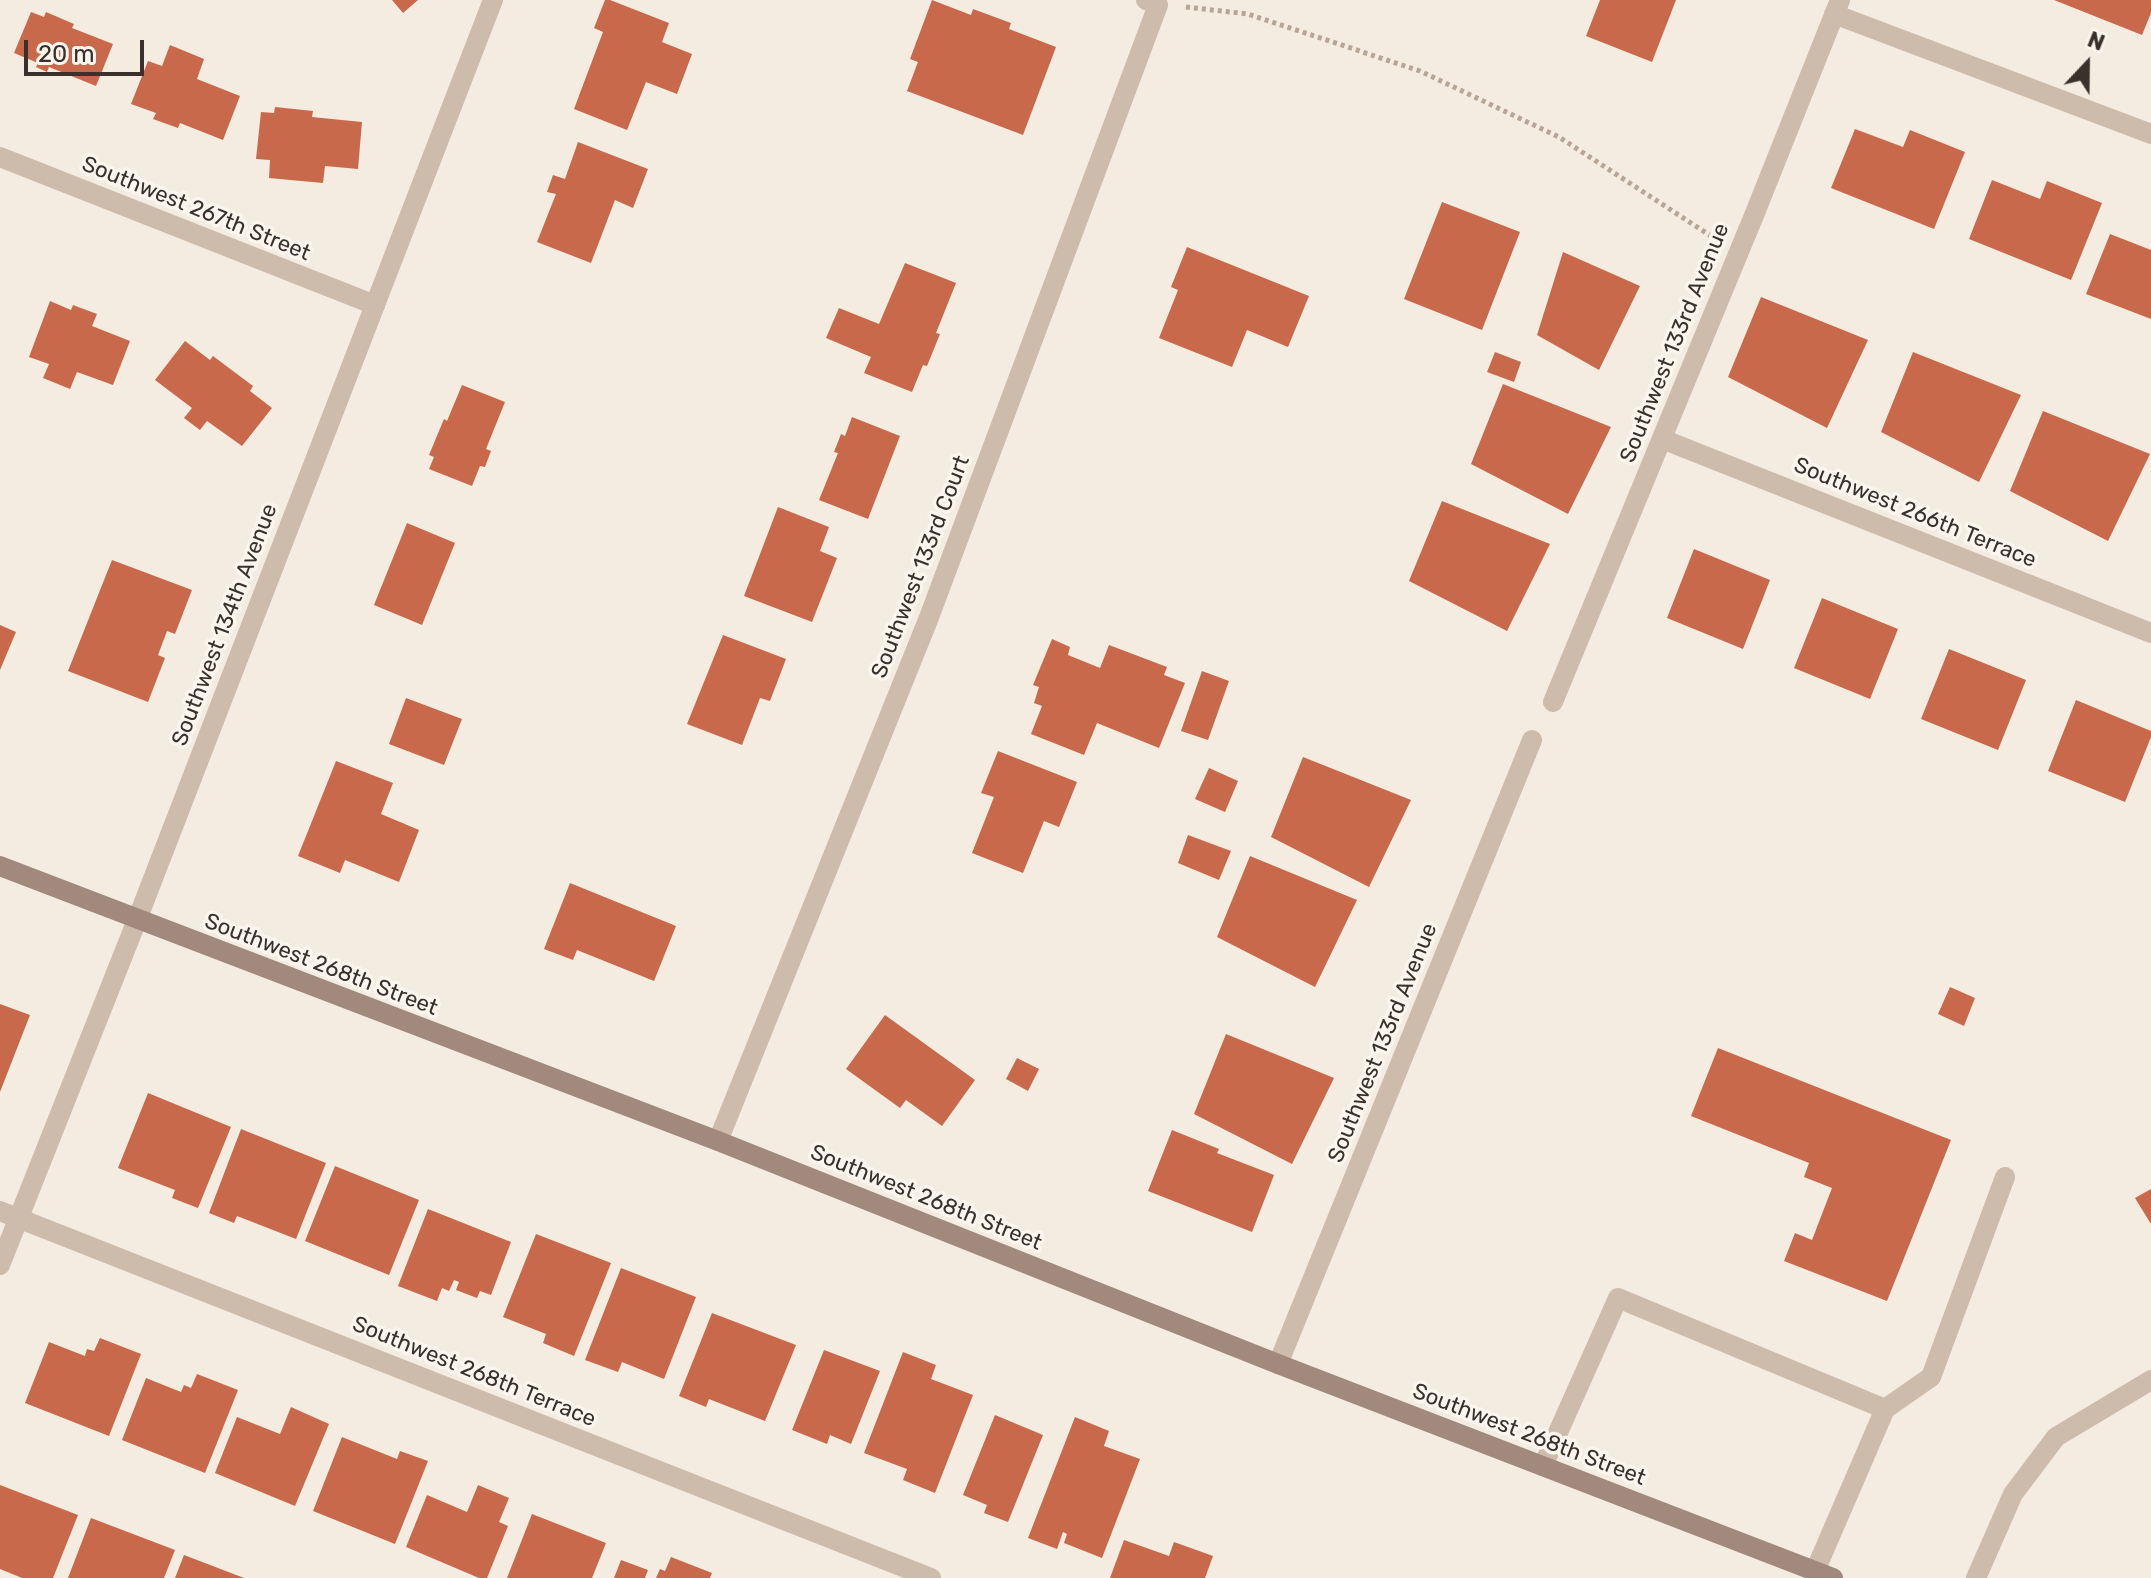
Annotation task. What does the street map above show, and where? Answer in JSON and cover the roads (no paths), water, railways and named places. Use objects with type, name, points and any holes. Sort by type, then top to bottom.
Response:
[{"type":"main road","name":"Southwest 268th Street","points":[[0,866],[718,1141],[1278,1364],[1824,1575]]},
{"type":"street","name":"Southwest 134th Avenue","points":[[0,1265],[9,1214],[137,920],[493,0]]},
{"type":"street","name":"Southwest 133rd Court","points":[[718,1141],[928,620],[1152,2]]},
{"type":"street","points":[[1837,7],[2151,134]]},
{"type":"street","name":"Southwest 133rd Avenue","points":[[1553,702],[1837,7]]},
{"type":"street","name":"Southwest 267th Street","points":[[0,157],[375,305]]},
{"type":"street","name":"Southwest 266th Terrace","points":[[1662,439],[2151,633]]},
{"type":"street","name":"Southwest 133rd Avenue","points":[[1278,1364],[1532,740]]},
{"type":"street","points":[[1824,1575],[1885,1409],[1931,1377],[2005,1177]]},
{"type":"street","name":"Southwest 268th Terrace","points":[[9,1214],[931,1578]]},
{"type":"street","points":[[1543,1466],[1618,1298],[1885,1409]]},
{"type":"street","points":[[1976,1578],[2013,1494],[2056,1437],[2151,1380]]}]
